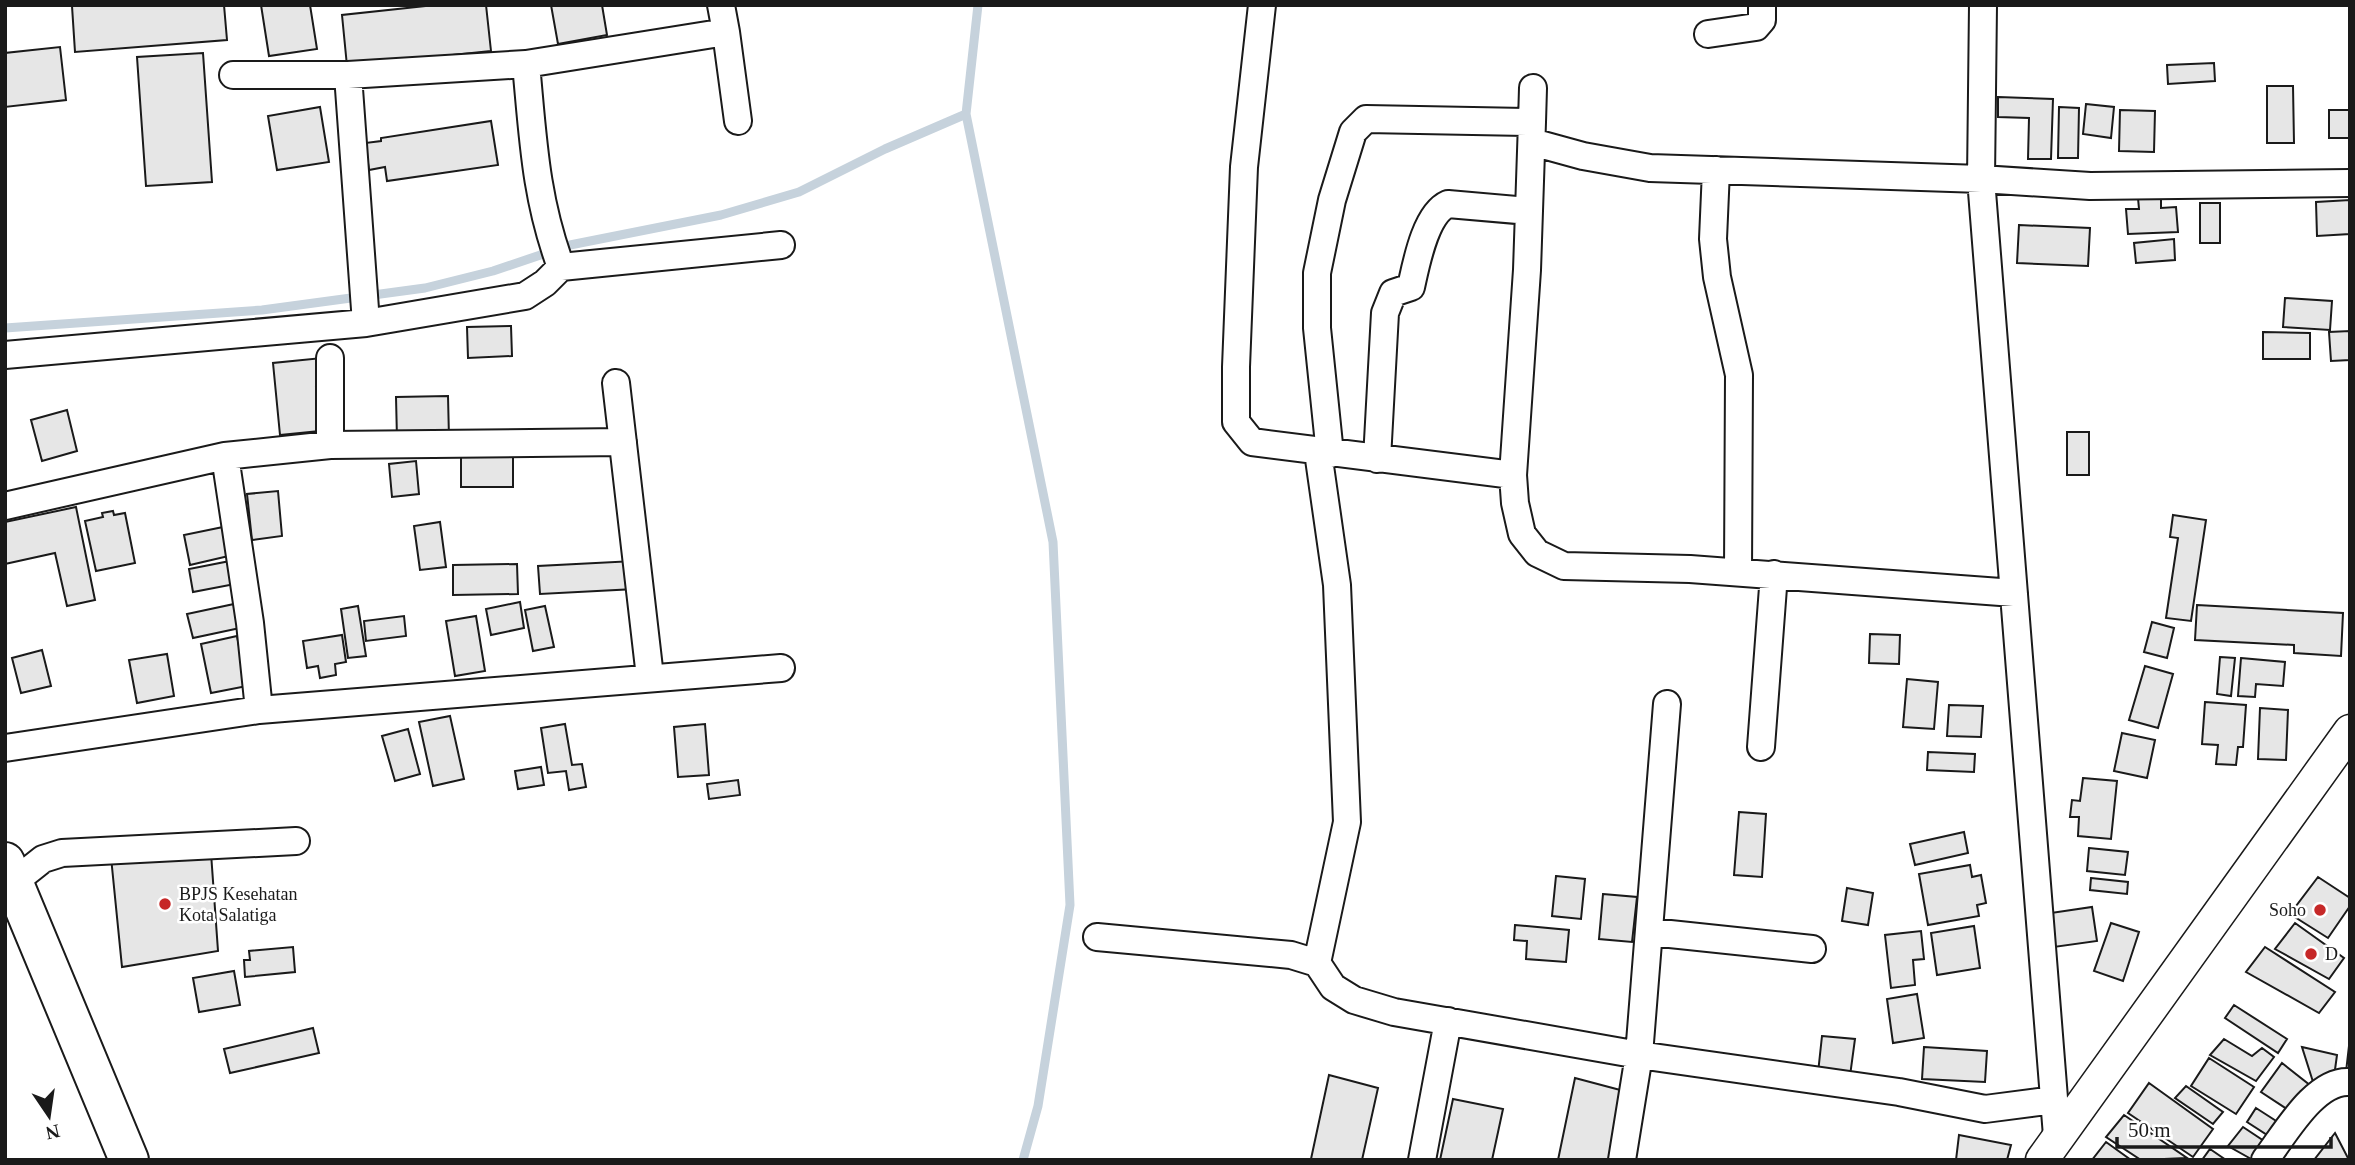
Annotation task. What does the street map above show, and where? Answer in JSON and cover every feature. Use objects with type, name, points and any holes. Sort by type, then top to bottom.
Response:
[{"type":"main road","points":[[10,872],[129,1160]]},
{"type":"street","points":[[721,5],[738,121]]},
{"type":"street","points":[[1262,5],[1244,167],[1236,368],[1237,422],[1252,442],[1513,475]]},
{"type":"street","points":[[1708,34],[1756,27],[1762,20],[1762,5]]},
{"type":"street","points":[[1983,5],[1981,179],[2054,1100],[2050,1148]]},
{"type":"street","points":[[233,75],[348,75],[526,64],[726,32]]},
{"type":"street","points":[[526,64],[538,189],[545,223],[559,260]]},
{"type":"street","points":[[348,75],[365,301]]},
{"type":"street","points":[[1533,88],[1527,270],[1513,475],[1515,503],[1522,534],[1537,553],[1564,566],[1774,574],[2014,593]]},
{"type":"street","points":[[1317,964],[1347,822],[1337,585],[1324,453],[1317,328],[1317,273],[1332,200],[1353,132],[1366,119],[1532,132],[1583,156],[1650,168],[1981,179],[2090,186],[2350,183]]},
{"type":"street","points":[[1716,170],[1713,239],[1717,277],[1739,375],[1738,572]]},
{"type":"street","points":[[1377,459],[1385,313],[1393,293],[1411,287],[1422,241],[1442,207],[1448,204],[1528,211]]},
{"type":"street","points":[[559,260],[781,245]]},
{"type":"street","points":[[5,355],[365,301],[525,296],[545,283],[559,260]]},
{"type":"street","points":[[330,358],[330,445]]},
{"type":"street","points":[[616,383],[650,677]]},
{"type":"street","points":[[5,506],[225,456],[330,445],[623,442]]},
{"type":"street","points":[[225,456],[250,623],[259,710]]},
{"type":"street","points":[[1761,747],[1774,574]]},
{"type":"street","points":[[5,748],[259,710],[781,668]]},
{"type":"street","points":[[1622,1160],[1639,1055],[1651,932],[1667,704]]},
{"type":"street","points":[[2050,1148],[2350,731]]},
{"type":"street","points":[[10,872],[62,853],[296,841]]},
{"type":"street","points":[[1651,932],[1812,949]]},
{"type":"street","points":[[1097,937],[1290,955],[1317,964],[1333,987],[1354,1000],[1394,1012],[1639,1055],[1899,1092],[1985,1109],[2054,1100]]},
{"type":"street","points":[[1422,1160],[1448,1021]]},
{"type":"street","points":[[2265,1160],[2319,1091],[2338,1081],[2350,1082]]},
{"type":"building","points":[[224,5],[227,40],[75,52],[72,6]]},
{"type":"building","points":[[261,5],[310,5],[317,49],[269,56]]},
{"type":"building","points":[[435,5],[486,5],[491,51],[347,66],[342,15]]},
{"type":"building","points":[[551,5],[602,5],[607,35],[558,44]]},
{"type":"building","points":[[60,47],[66,100],[5,107],[5,53]]},
{"type":"building","points":[[203,53],[212,182],[146,186],[137,57]]},
{"type":"building","points":[[2214,63],[2215,81],[2168,84],[2167,65]]},
{"type":"building","points":[[2267,86],[2293,86],[2294,143],[2267,143]]},
{"type":"building","points":[[1998,97],[2053,99],[2051,159],[2028,159],[2029,118],[1998,117]]},
{"type":"building","points":[[2086,104],[2114,107],[2111,138],[2083,134]]},
{"type":"building","points":[[320,107],[329,162],[277,170],[268,116]]},
{"type":"building","points":[[2059,107],[2079,108],[2078,158],[2058,158]]},
{"type":"building","points":[[2120,110],[2155,111],[2154,152],[2119,151]]},
{"type":"building","points":[[2329,110],[2350,110],[2350,138],[2329,138]]},
{"type":"building","points":[[491,121],[498,165],[387,181],[385,167],[369,170],[365,143],[381,141],[381,138]]},
{"type":"building","points":[[2161,197],[2161,208],[2176,207],[2178,232],[2128,234],[2126,209],[2139,209],[2138,198]]},
{"type":"building","points":[[2350,200],[2350,234],[2317,236],[2316,202]]},
{"type":"building","points":[[2200,203],[2220,203],[2220,243],[2200,243]]},
{"type":"building","points":[[2019,225],[2090,228],[2088,266],[2017,263]]},
{"type":"building","points":[[2174,239],[2175,260],[2136,263],[2134,243]]},
{"type":"building","points":[[2285,298],[2332,301],[2330,330],[2283,327]]},
{"type":"building","points":[[511,326],[512,356],[468,358],[467,327]]},
{"type":"building","points":[[2350,331],[2350,360],[2331,361],[2329,332]]},
{"type":"building","points":[[2263,332],[2310,333],[2310,359],[2263,359]]},
{"type":"building","points":[[322,358],[325,386],[316,387],[320,431],[280,435],[273,363]]},
{"type":"building","points":[[448,396],[449,438],[397,439],[396,397]]},
{"type":"building","points":[[67,410],[77,451],[42,461],[31,420]]},
{"type":"building","points":[[2067,432],[2089,432],[2089,475],[2067,475]]},
{"type":"building","points":[[461,456],[513,456],[513,487],[461,487]]},
{"type":"building","points":[[416,461],[419,494],[392,497],[389,464]]},
{"type":"building","points":[[278,491],[282,536],[252,540],[247,494]]},
{"type":"building","points":[[76,507],[95,600],[67,606],[55,553],[5,564],[5,522]]},
{"type":"building","points":[[113,511],[114,515],[125,513],[135,563],[96,571],[85,521],[103,517],[102,513]]},
{"type":"building","points":[[2173,515],[2206,520],[2191,621],[2166,618],[2178,538],[2170,537]]},
{"type":"building","points":[[440,522],[446,567],[420,570],[414,526]]},
{"type":"building","points":[[228,526],[233,555],[190,565],[184,535]]},
{"type":"building","points":[[230,561],[235,584],[193,592],[189,569]]},
{"type":"building","points":[[634,561],[635,589],[540,594],[538,566]]},
{"type":"building","points":[[517,564],[518,594],[453,595],[453,565]]},
{"type":"building","points":[[520,602],[524,628],[491,635],[486,609]]},
{"type":"building","points":[[234,604],[240,628],[193,638],[187,614]]},
{"type":"building","points":[[2197,605],[2343,613],[2341,656],[2294,653],[2294,645],[2195,640]]},
{"type":"building","points":[[358,606],[366,656],[348,658],[341,609]]},
{"type":"building","points":[[545,606],[554,647],[533,651],[525,610]]},
{"type":"building","points":[[404,616],[406,636],[366,641],[364,621]]},
{"type":"building","points":[[476,616],[485,671],[455,676],[446,621]]},
{"type":"building","points":[[2152,622],[2174,628],[2167,658],[2144,652]]},
{"type":"building","points":[[1870,634],[1900,635],[1899,664],[1869,663]]},
{"type":"building","points":[[342,635],[346,662],[335,664],[336,675],[320,678],[318,666],[307,668],[303,641]]},
{"type":"building","points":[[237,636],[247,686],[211,693],[201,644]]},
{"type":"building","points":[[42,650],[51,686],[21,693],[12,658]]},
{"type":"building","points":[[167,654],[174,696],[137,703],[129,660]]},
{"type":"building","points":[[2220,657],[2235,658],[2231,696],[2217,694]]},
{"type":"building","points":[[2241,658],[2285,662],[2283,686],[2256,684],[2255,697],[2238,696]]},
{"type":"building","points":[[2145,666],[2173,674],[2158,728],[2129,720]]},
{"type":"building","points":[[1907,679],[1938,682],[1934,729],[1903,727]]},
{"type":"building","points":[[2205,702],[2246,705],[2243,747],[2238,747],[2236,765],[2216,764],[2218,745],[2202,744]]},
{"type":"building","points":[[1949,705],[1983,706],[1981,737],[1947,736]]},
{"type":"building","points":[[2260,708],[2288,710],[2286,760],[2258,759]]},
{"type":"building","points":[[450,716],[464,779],[433,786],[419,722]]},
{"type":"building","points":[[565,724],[572,765],[582,764],[586,787],[569,790],[566,771],[548,773],[541,728]]},
{"type":"building","points":[[705,724],[709,775],[678,777],[674,727]]},
{"type":"building","points":[[408,729],[420,774],[395,781],[382,736]]},
{"type":"building","points":[[2122,733],[2155,740],[2147,778],[2114,771]]},
{"type":"building","points":[[1928,752],[1975,754],[1974,772],[1927,770]]},
{"type":"building","points":[[541,767],[544,785],[518,789],[515,771]]},
{"type":"building","points":[[2083,778],[2117,781],[2111,839],[2078,836],[2079,817],[2070,817],[2072,800],[2080,801]]},
{"type":"building","points":[[738,780],[740,795],[709,799],[707,784]]},
{"type":"building","points":[[1739,812],[1766,814],[1762,877],[1734,875]]},
{"type":"building","points":[[1964,832],[1968,853],[1915,865],[1910,844]]},
{"type":"building","points":[[2089,848],[2128,852],[2125,875],[2087,871]]},
{"type":"building","name":"BPJS Kesehatan Kota Salatiga","points":[[211,853],[218,951],[122,967],[111,857]]},
{"type":"building","points":[[1970,865],[1972,877],[1981,875],[1986,903],[1977,905],[1979,916],[1928,925],[1919,874]]},
{"type":"building","points":[[1556,876],[1585,879],[1581,919],[1552,916]]},
{"type":"building","name":"Soho","points":[[2318,877],[2350,898],[2350,906],[2328,938],[2290,914]]},
{"type":"building","points":[[2091,878],[2128,882],[2127,894],[2090,890]]},
{"type":"building","points":[[1847,888],[1873,893],[1868,925],[1842,921]]},
{"type":"building","points":[[1603,894],[1637,897],[1632,942],[1599,939]]},
{"type":"building","points":[[2092,907],[2097,941],[2054,947],[2044,914]]},
{"type":"building","points":[[2111,923],[2139,932],[2123,981],[2094,971]]},
{"type":"building","name":"D","points":[[2295,923],[2344,958],[2329,979],[2275,949]]},
{"type":"building","points":[[1515,925],[1569,930],[1566,962],[1526,959],[1527,941],[1514,940]]},
{"type":"building","points":[[1974,926],[1980,968],[1937,975],[1931,933]]},
{"type":"building","points":[[1921,931],[1924,959],[1913,960],[1915,985],[1891,988],[1885,935]]},
{"type":"building","points":[[293,947],[295,972],[245,977],[244,960],[250,960],[249,951]]},
{"type":"building","points":[[2265,947],[2335,992],[2319,1013],[2246,972]]},
{"type":"building","points":[[234,971],[240,1005],[199,1012],[193,978]]},
{"type":"building","points":[[1917,994],[1924,1038],[1893,1043],[1887,999]]},
{"type":"building","points":[[2234,1005],[2287,1039],[2278,1053],[2225,1018]]},
{"type":"building","points":[[313,1028],[319,1053],[230,1073],[224,1049]]},
{"type":"building","points":[[1822,1036],[1855,1039],[1850,1076],[1818,1073]]},
{"type":"building","points":[[2224,1039],[2252,1056],[2262,1048],[2274,1057],[2256,1081],[2210,1055]]},
{"type":"building","points":[[1924,1047],[1987,1051],[1985,1082],[1922,1079]]},
{"type":"building","points":[[2302,1047],[2337,1055],[2334,1077],[2314,1085]]},
{"type":"building","points":[[2350,1047],[2350,1073],[2346,1072]]},
{"type":"building","points":[[2209,1058],[2254,1087],[2236,1114],[2191,1086]]},
{"type":"building","points":[[2282,1063],[2311,1086],[2290,1111],[2261,1092]]},
{"type":"building","points":[[1329,1075],[1378,1088],[1362,1160],[1311,1159]]},
{"type":"building","points":[[1575,1078],[1624,1091],[1609,1160],[1558,1160]]},
{"type":"building","points":[[2149,1083],[2213,1129],[2193,1157],[2128,1113]]},
{"type":"building","points":[[2186,1086],[2223,1112],[2213,1124],[2175,1098]]},
{"type":"building","points":[[1453,1099],[1503,1109],[1492,1160],[1440,1160]]},
{"type":"building","points":[[2256,1108],[2284,1126],[2275,1140],[2247,1122]]},
{"type":"building","points":[[2124,1115],[2187,1158],[2141,1160],[2106,1137]]},
{"type":"building","points":[[2243,1127],[2267,1143],[2253,1160],[2228,1146]]},
{"type":"building","points":[[2335,1133],[2349,1160],[2314,1160]]},
{"type":"building","points":[[1959,1135],[2011,1145],[2007,1160],[1956,1160]]},
{"type":"building","points":[[2106,1142],[2131,1160],[2092,1160]]},
{"type":"building","points":[[2210,1149],[2226,1160],[2202,1160]]},
{"type":"waterway","points":[[978,5],[966,114],[1053,542],[1070,905],[1038,1106],[1023,1160]]},
{"type":"waterway","points":[[5,328],[262,310],[425,288],[493,271],[570,245],[721,215],[799,192],[885,149],[966,114]]},
{"type":"place","name":"BPJS Kesehatan Kota Salatiga","points":[[165,904]]},
{"type":"place","name":"Soho","points":[[2320,910]]},
{"type":"place","name":"D","points":[[2311,954]]}]
